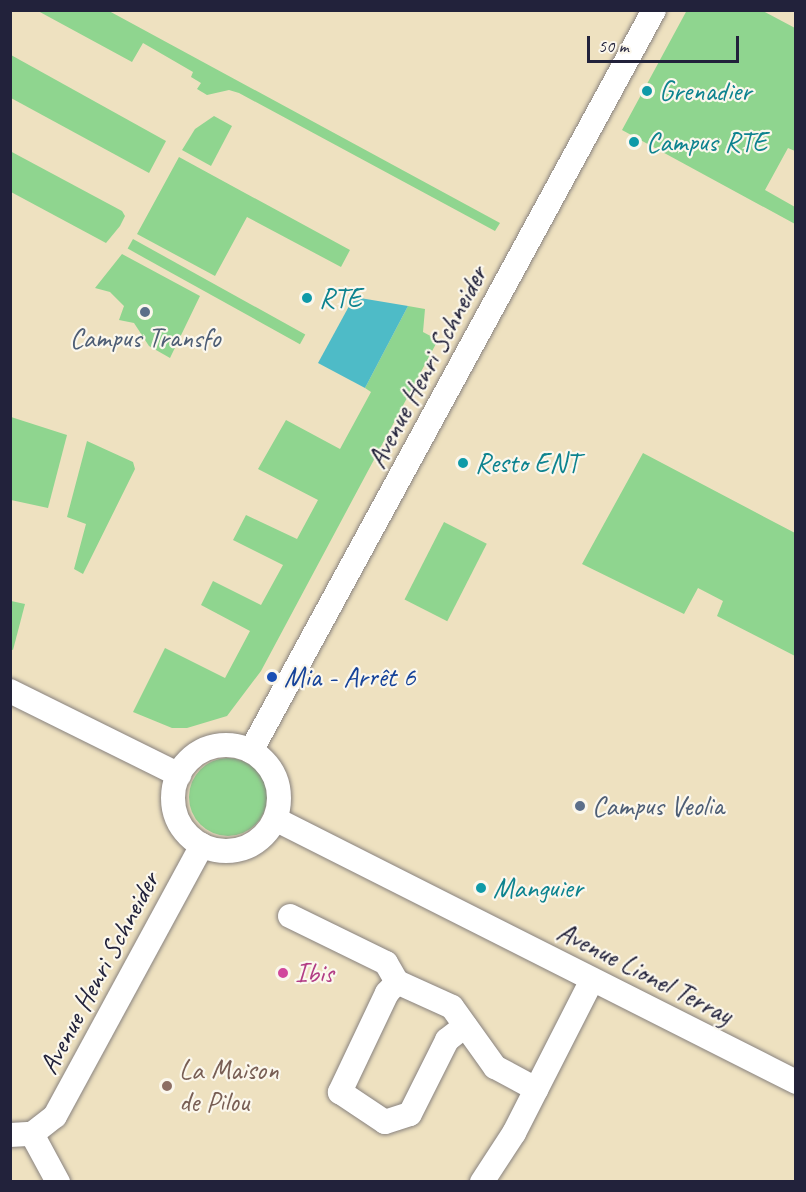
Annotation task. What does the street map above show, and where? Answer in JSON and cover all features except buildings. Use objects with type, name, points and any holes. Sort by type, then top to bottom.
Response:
[{"type":"street","name":"Avenue Henri Schneider","points":[[251,751],[654,10]]},
{"type":"street","points":[[10,691],[179,775]]},
{"type":"street","points":[[219,746],[251,751],[274,774],[279,789],[275,819],[266,834],[251,845],[224,850],[202,845],[179,821],[174,790],[179,775],[202,751],[219,746]]},
{"type":"street","name":"Avenue Lionel Terray","points":[[275,819],[795,1082]]},
{"type":"street","name":"Avenue Henri Schneider","points":[[21,1134],[55,1116],[202,845]]},
{"type":"street","points":[[290,916],[386,963],[397,982],[452,1007],[495,1066],[536,1089]]},
{"type":"street","points":[[482,1182],[514,1133],[592,980]]},
{"type":"street","points":[[397,982],[387,993],[340,1092],[385,1122],[410,1114],[447,1040],[465,1026]]},
{"type":"street","points":[[21,1134],[58,1182]]},
{"type":"green space","points":[[687,10],[763,11],[795,28],[795,151],[788,148],[765,190],[795,207],[795,224],[622,130]]},
{"type":"green space","points":[[38,11],[109,11],[500,223],[495,231],[239,93],[229,90],[207,95],[197,89],[201,83],[191,77],[193,72],[143,43],[132,62]]},
{"type":"green space","points":[[11,55],[166,141],[149,173],[11,98]]},
{"type":"green space","points":[[214,116],[232,126],[211,166],[182,150],[195,129]]},
{"type":"green space","points":[[10,151],[122,211],[125,216],[120,226],[106,243],[11,192]]},
{"type":"green space","points":[[179,157],[350,250],[341,267],[247,217],[215,276],[137,234]]},
{"type":"green space","points":[[133,239],[305,335],[300,344],[128,249]]},
{"type":"green space","points":[[122,254],[200,296],[170,358],[149,346],[134,323],[119,320],[124,306],[110,292],[95,288]]},
{"type":"green space","points":[[408,306],[425,309],[423,332],[438,340],[261,671],[227,716],[187,728],[172,728],[133,712],[165,648],[225,678],[250,631],[201,605],[213,581],[261,605],[283,565],[233,540],[246,515],[297,539],[318,500],[258,469],[286,420],[340,449],[371,392],[365,388]]},
{"type":"green space","points":[[11,417],[67,435],[48,508],[11,500]]},
{"type":"green space","points":[[87,441],[133,462],[135,469],[83,574],[74,569],[86,524],[67,517]]},
{"type":"green space","points":[[643,453],[795,533],[795,656],[717,616],[723,601],[698,588],[684,614],[582,564]]},
{"type":"green space","points":[[444,522],[487,544],[447,621],[405,600]]},
{"type":"green space","points":[[11,601],[25,604],[13,650],[10,649]]},
{"type":"green space","points":[[228,758],[243,761],[256,769],[264,782],[267,797],[264,812],[256,825],[243,833],[228,836],[213,833],[200,825],[192,812],[189,797],[192,782],[200,769],[213,761]]},
{"type":"water","points":[[354,297],[408,306],[365,388],[318,363]]},
{"type":"place","name":"Grenadier","points":[[647,91]]},
{"type":"place","name":"Campus RTE","points":[[634,142]]},
{"type":"place","name":"RTE","points":[[307,298]]},
{"type":"place","name":"Campus Transfo","points":[[145,312]]},
{"type":"place","name":"Resto ENT","points":[[463,463]]},
{"type":"place","name":"Mia - Arrêt 6","points":[[272,677]]},
{"type":"place","name":"Campus Veolia","points":[[580,806]]},
{"type":"place","name":"Manguier","points":[[481,888]]},
{"type":"place","name":"Ibis","points":[[283,973]]},
{"type":"place","name":"La Maison de Pilou","points":[[167,1086]]}]
